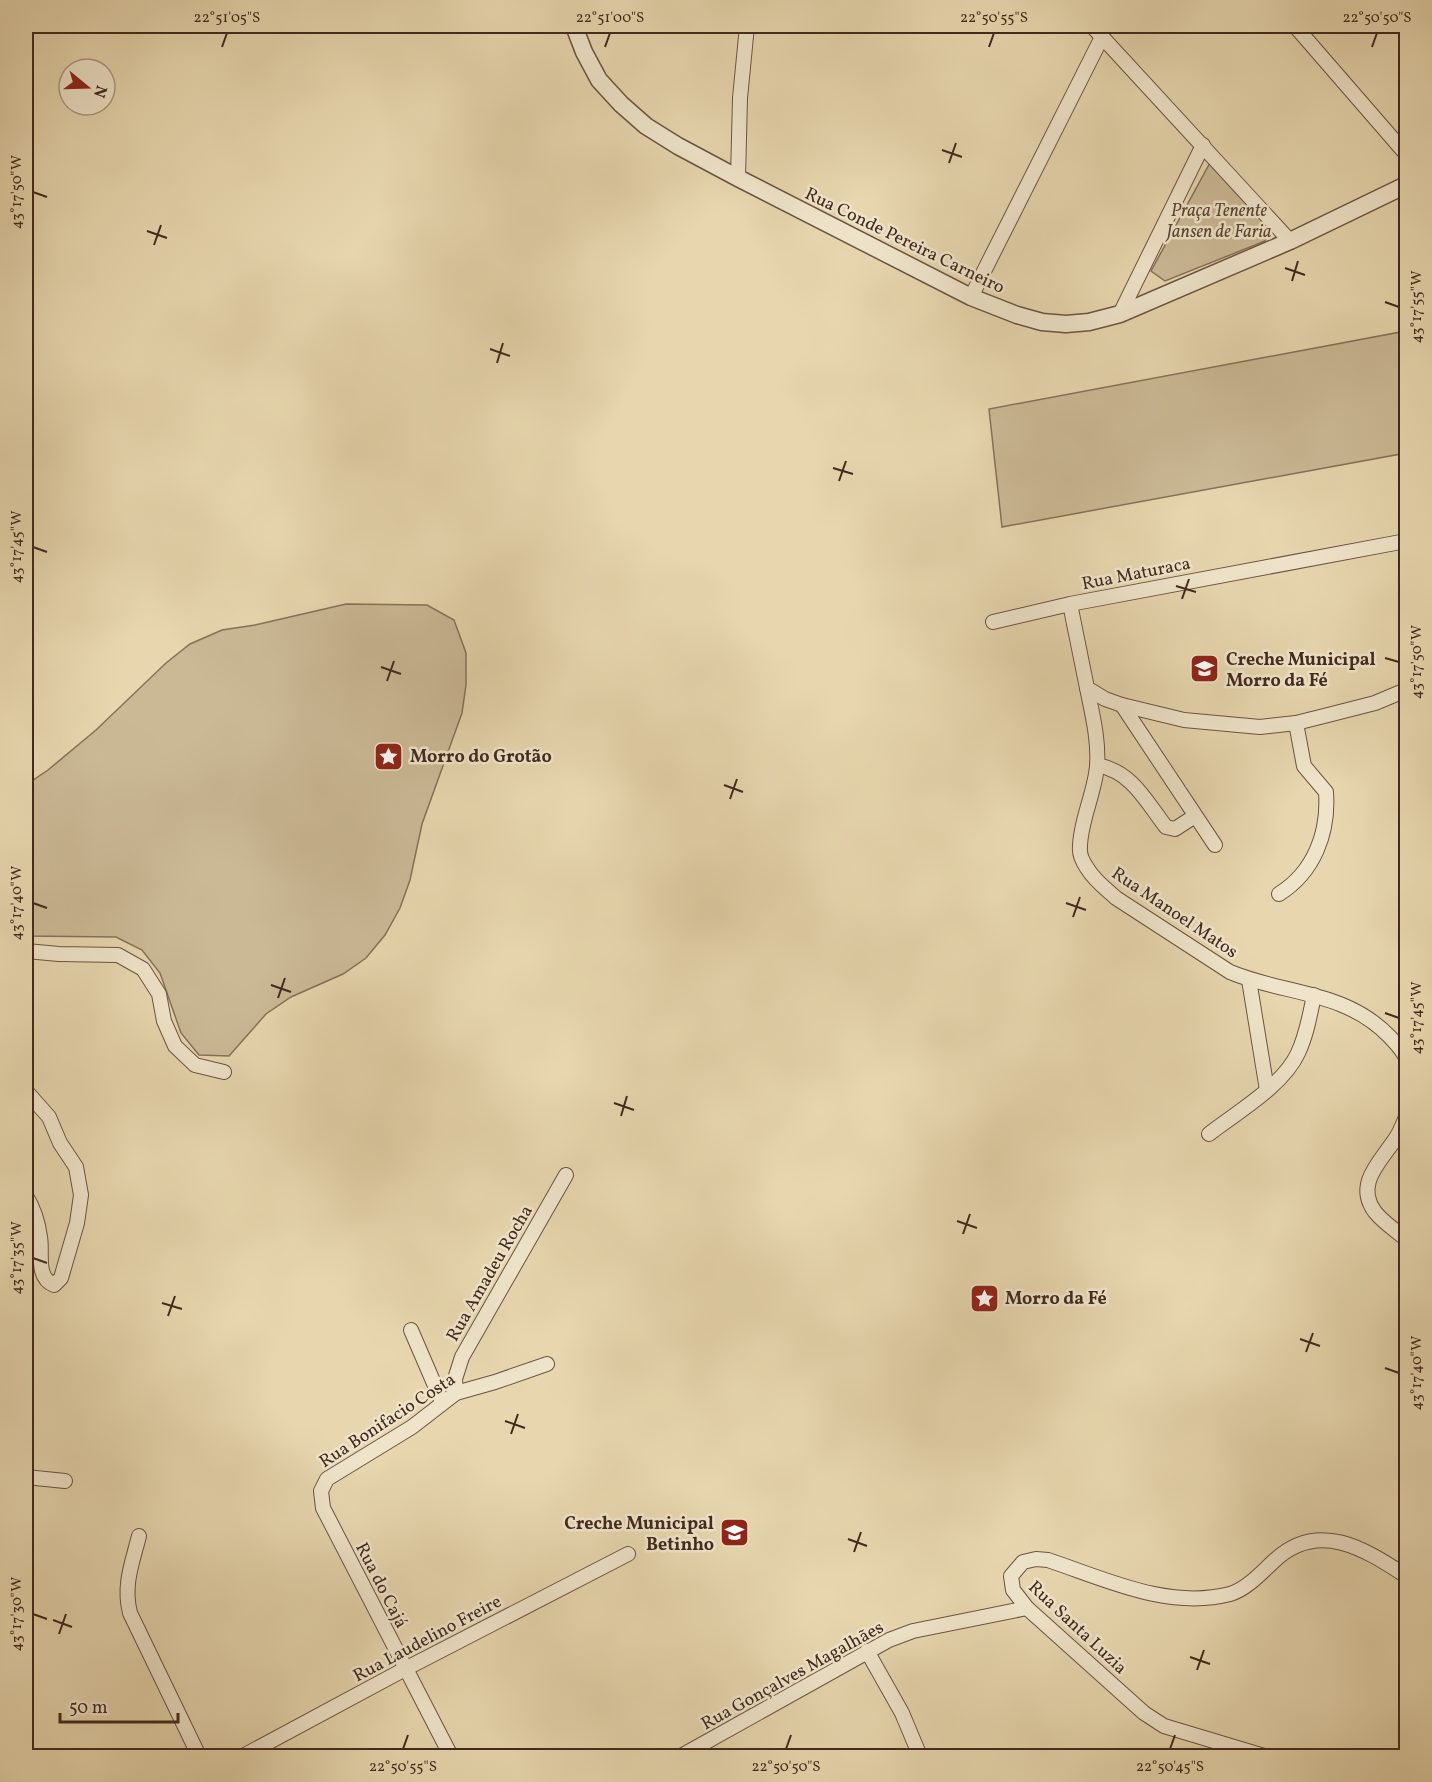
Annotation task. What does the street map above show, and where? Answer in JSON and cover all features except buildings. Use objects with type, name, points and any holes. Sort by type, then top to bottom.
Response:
[{"type":"street","name":"Rua Conde Pereira Carneiro","points":[[574,26],[584,52],[599,80],[646,126],[738,178],[971,297],[1042,322],[1066,324],[1089,322],[1120,314],[1290,241],[1407,185]]},
{"type":"street","points":[[738,178],[740,98],[747,26]]},
{"type":"street","points":[[1092,26],[1290,241]]},
{"type":"street","points":[[1295,26],[1407,154]]},
{"type":"street","points":[[971,297],[1102,37]]},
{"type":"street","points":[[1120,314],[1203,145]]},
{"type":"street","name":"Rua Maturaca","points":[[1087,688],[1070,604],[1407,541]]},
{"type":"street","points":[[993,622],[1070,604]]},
{"type":"street","points":[[1087,688],[1105,699],[1122,705],[1184,720],[1260,727],[1296,723],[1374,703],[1407,690]]},
{"type":"street","name":"Rua Manoel Matos","points":[[1087,688],[1098,765],[1080,848],[1088,869],[1100,884],[1116,898],[1210,961],[1250,980],[1314,995],[1348,1006],[1378,1025],[1403,1050],[1407,1058]]},
{"type":"street","points":[[1122,705],[1215,845]]},
{"type":"street","points":[[1278,894],[1292,886],[1308,869],[1319,847],[1327,800],[1326,792],[1304,766],[1296,723]]},
{"type":"street","points":[[1098,765],[1111,768],[1132,782],[1166,827],[1175,829],[1195,816]]},
{"type":"street","points":[[26,951],[118,955],[143,969],[159,994],[164,1021],[175,1046],[195,1065],[224,1072]]},
{"type":"street","points":[[1250,980],[1267,1090]]},
{"type":"street","points":[[1209,1134],[1267,1090],[1284,1074],[1297,1056],[1306,1032],[1314,995]]},
{"type":"street","points":[[26,1091],[49,1117],[60,1143],[76,1167],[81,1195],[77,1223],[61,1278],[54,1285],[45,1279],[41,1268],[41,1239],[35,1211],[26,1196]]},
{"type":"street","points":[[1407,1117],[1396,1138],[1377,1162],[1367,1183],[1366,1198],[1375,1213],[1407,1239]]},
{"type":"street","name":"Rua Amadeu Rocha","points":[[456,1393],[455,1379],[462,1357],[566,1175]]},
{"type":"street","points":[[411,1330],[442,1402]]},
{"type":"street","name":"Rua Bonifacio Costa","points":[[321,1491],[327,1479],[412,1427],[456,1393],[547,1364]]},
{"type":"street","points":[[26,1477],[65,1481]]},
{"type":"street","name":"Rua do Cajá","points":[[321,1491],[323,1508],[452,1756]]},
{"type":"street","points":[[139,1536],[128,1578],[126,1597],[130,1613],[199,1756]]},
{"type":"street","name":"Rua Santa Luzia","points":[[1264,1756],[1164,1726],[1144,1713],[1027,1608],[1013,1590],[1011,1576],[1023,1562],[1036,1559],[1048,1560],[1140,1592],[1176,1597],[1207,1597],[1232,1593],[1257,1578],[1276,1558],[1299,1545],[1317,1539],[1332,1540],[1357,1547],[1407,1576]]},
{"type":"street","name":"Rua Laudelino Freire","points":[[243,1756],[628,1554]]},
{"type":"street","name":"Rua Gonçalves Magalhães","points":[[681,1756],[867,1651],[913,1631],[1027,1608]]},
{"type":"street","points":[[867,1651],[902,1713],[920,1756]]},
{"type":"green space","name":"Praça Tenente Jansen de Faria","points":[[1211,161],[1270,223],[1265,241],[1165,281],[1151,271]]},
{"type":"green space","points":[[1406,331],[1406,453],[1002,527],[989,409]]},
{"type":"green space","points":[[346,604],[427,605],[454,620],[466,653],[466,685],[462,713],[422,824],[410,880],[400,908],[385,935],[366,958],[343,974],[291,997],[266,1014],[229,1056],[199,1055],[181,1033],[160,973],[142,950],[116,937],[26,936],[26,785],[96,730],[166,663],[190,644],[222,630],[255,625]]},
{"type":"place","name":"Creche Municipal Morro da Fé","points":[[1205,669]]},
{"type":"place","name":"Morro do Grotão","points":[[389,756]]},
{"type":"place","name":"Morro da Fé","points":[[984,1298]]},
{"type":"place","name":"Creche Municipal Betinho","points":[[735,1533]]}]
